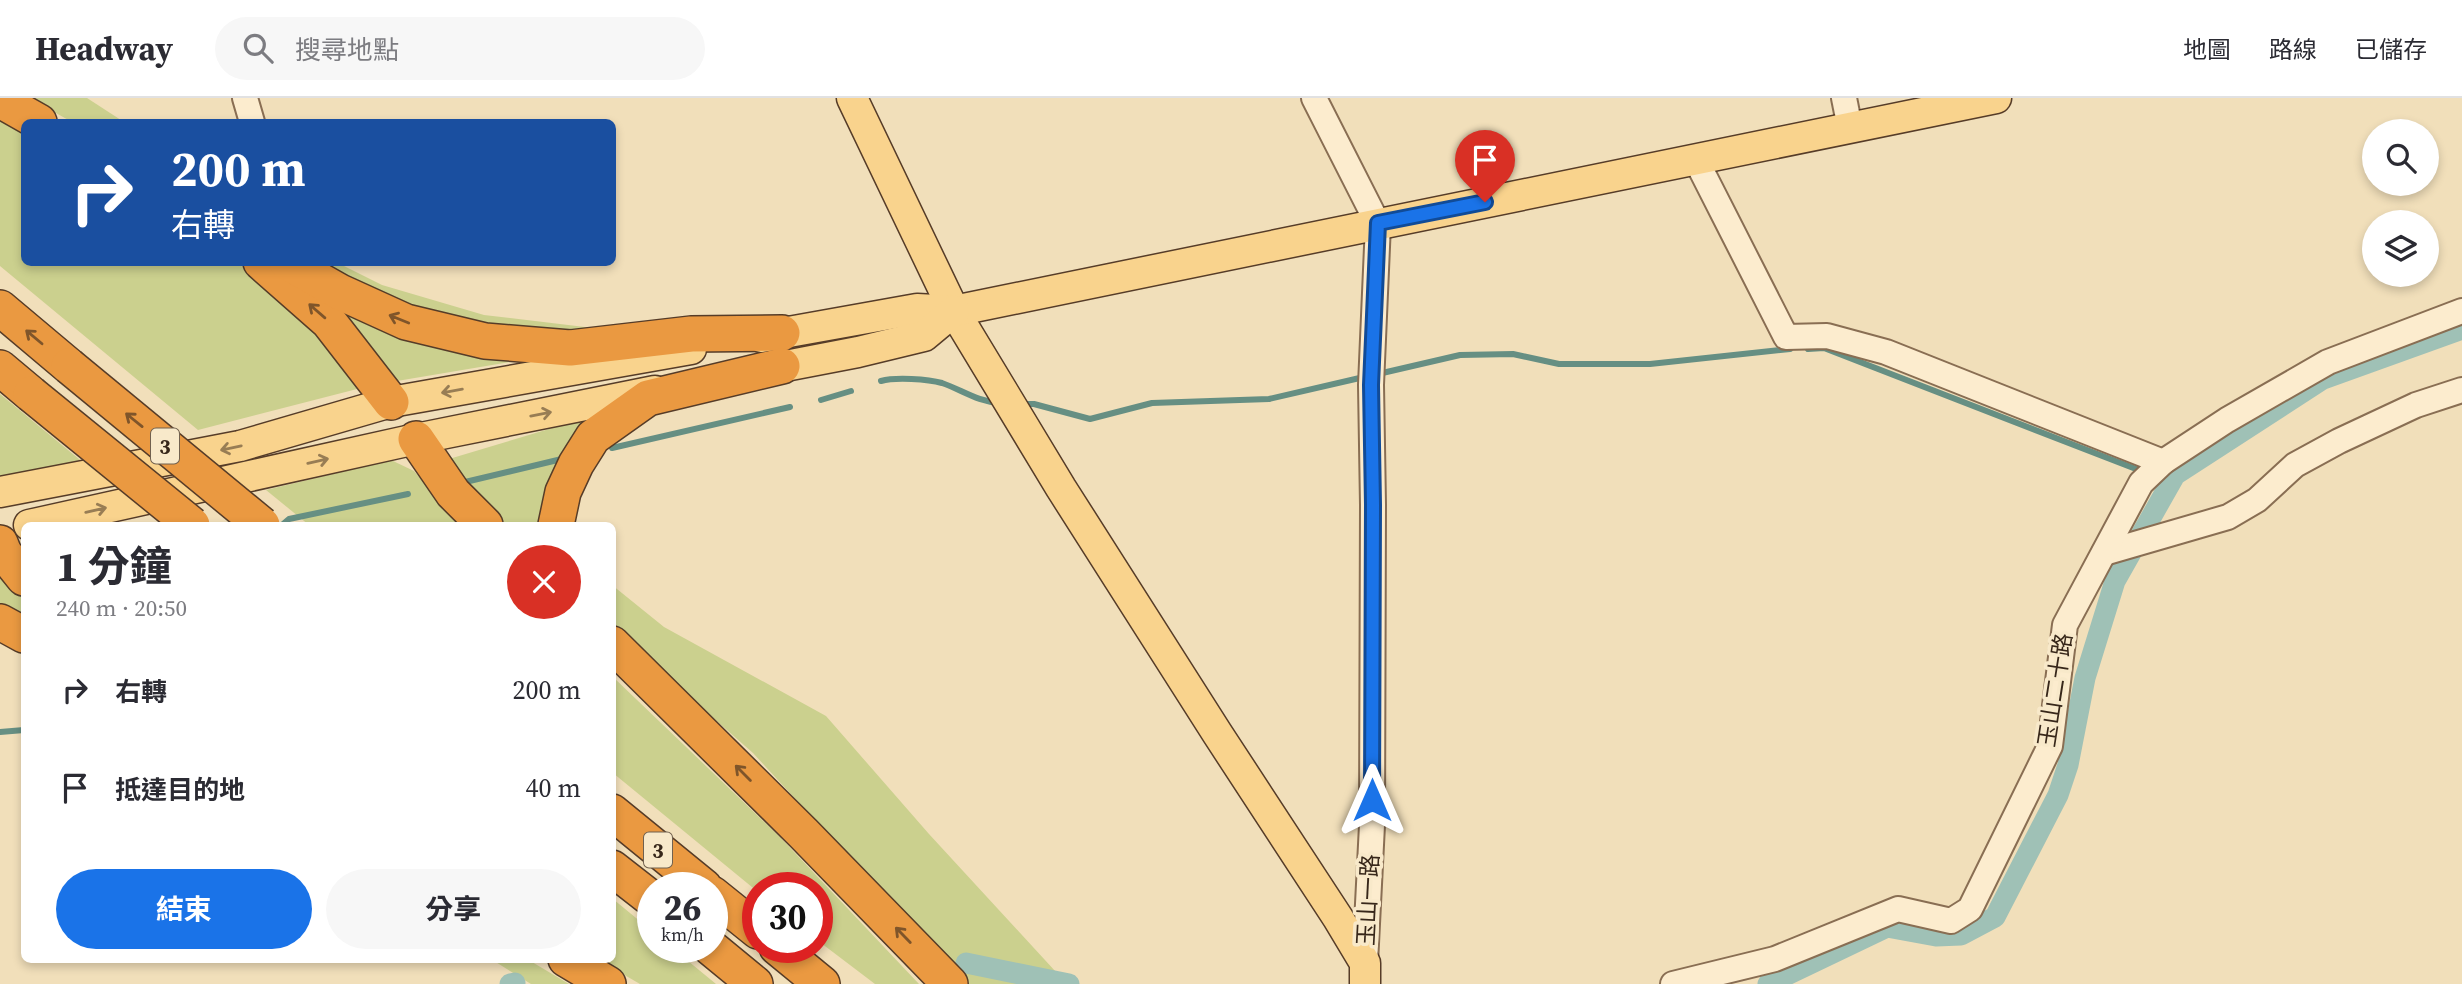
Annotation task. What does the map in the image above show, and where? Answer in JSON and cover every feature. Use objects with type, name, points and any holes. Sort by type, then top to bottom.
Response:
[{"type":"highway","points":[[0,100],[34,119]]},
{"type":"highway","points":[[266,266],[329,322],[391,402]]},
{"type":"highway","points":[[295,266],[340,292],[405,322],[485,341],[570,348],[691,334],[782,350]]},
{"type":"highway","name":"3","points":[[0,309],[258,522]]},
{"type":"highway","points":[[557,522],[563,492],[593,437],[648,398],[782,350]]},
{"type":"highway","name":"3","points":[[0,368],[188,522]]},
{"type":"highway","points":[[416,439],[453,493],[482,522]]},
{"type":"highway","points":[[0,543],[4,553],[21,574]]},
{"type":"highway","points":[[0,622],[21,633]]},
{"type":"highway","points":[[616,645],[950,984]]},
{"type":"highway","name":"3","points":[[616,815],[686,872]]},
{"type":"highway","name":"3","points":[[616,871],[637,888]]},
{"type":"highway","points":[[728,907],[742,918]]},
{"type":"highway","points":[[728,962],[755,984]]},
{"type":"highway","points":[[573,963],[608,984]]},
{"type":"highway","points":[[796,963],[822,984]]},
{"type":"main road","points":[[852,98],[954,311],[986,367],[1365,973]]},
{"type":"main road","points":[[841,322],[917,309],[954,311],[1996,98]]},
{"type":"main road","points":[[45,522],[416,439],[782,350],[913,290],[922,277],[923,246]]},
{"type":"main road","points":[[858,352],[924,335],[954,311]]},
{"type":"main road","points":[[0,492],[240,446],[391,402],[782,350],[858,352],[934,346],[960,348],[986,367]]},
{"type":"main road","points":[[391,402],[416,439]]},
{"type":"main road","points":[[0,531],[21,527]]},
{"type":"street","points":[[245,98],[252,119]]},
{"type":"street","name":"玉山一路","points":[[1314,98],[1378,223],[1371,375],[1372,812],[1365,973]]},
{"type":"street","points":[[1844,98],[1850,128]]},
{"type":"street","points":[[1696,160],[1786,337],[1827,336],[1886,352],[2156,468]]},
{"type":"street","name":"玉山二十路","points":[[1673,984],[1774,959],[1898,909],[1951,921],[1970,909],[2050,746],[2064,625],[2141,483],[2156,468],[2227,421],[2328,362],[2462,311]]},
{"type":"street","points":[[2104,553],[2228,517],[2257,499],[2295,465],[2339,441],[2416,405],[2462,390]]},
{"type":"green space","points":[[29,98],[87,98],[119,119],[67,119]]},
{"type":"green space","points":[[0,115],[21,128],[21,266],[241,266],[332,345],[361,388],[198,430],[0,266]]},
{"type":"green space","points":[[314,266],[344,266],[382,285],[484,315],[618,331],[505,334],[425,317]]},
{"type":"green space","points":[[325,294],[533,358],[397,381]]},
{"type":"green space","points":[[0,394],[85,464],[0,477]]},
{"type":"green space","points":[[616,409],[545,522],[494,522],[439,462]]},
{"type":"green space","points":[[391,460],[414,471],[457,522],[305,522],[266,490]]},
{"type":"green space","points":[[0,574],[21,596],[21,620],[0,609]]},
{"type":"green space","points":[[616,588],[664,627],[826,716],[929,834],[1067,984],[966,984],[753,753],[635,649],[616,626]]},
{"type":"green space","points":[[616,680],[813,872],[742,872],[742,879],[616,775]]},
{"type":"green space","points":[[833,893],[919,984],[875,984],[833,952]]},
{"type":"green space","points":[[616,901],[637,919],[637,963],[690,963],[716,984],[640,984],[604,963],[616,963]]},
{"type":"green space","points":[[497,963],[534,963],[569,984],[531,984]]},
{"type":"waterway","points":[[1768,984],[1887,927],[1936,936],[1961,935],[1995,917],[2058,795],[2068,765],[2085,678],[2115,581],[2175,475],[2323,379],[2462,329]]},
{"type":"waterway","points":[[1808,349],[1824,348],[2136,469],[2146,470]]},
{"type":"waterway","points":[[1378,374],[1460,355],[1513,354],[1559,364],[1650,364],[1790,349]]},
{"type":"waterway","points":[[1021,404],[1034,404],[1090,419],[1152,403],[1269,399],[1364,377]]},
{"type":"waterway","points":[[881,381],[903,379],[936,382],[977,398],[1000,403]]},
{"type":"waterway","points":[[821,400],[851,391]]},
{"type":"waterway","points":[[612,448],[790,407]]},
{"type":"waterway","points":[[461,483],[566,458]]},
{"type":"waterway","points":[[2160,472],[2175,475]]},
{"type":"waterway","points":[[286,522],[289,519],[408,494]]},
{"type":"waterway","points":[[0,732],[21,730]]},
{"type":"waterway","points":[[966,963],[1069,984]]},
{"type":"waterway","points":[[510,984],[515,983]]},
{"type":"route","points":[[1372,800],[1371,385],[1378,223],[1485,202]]}]
